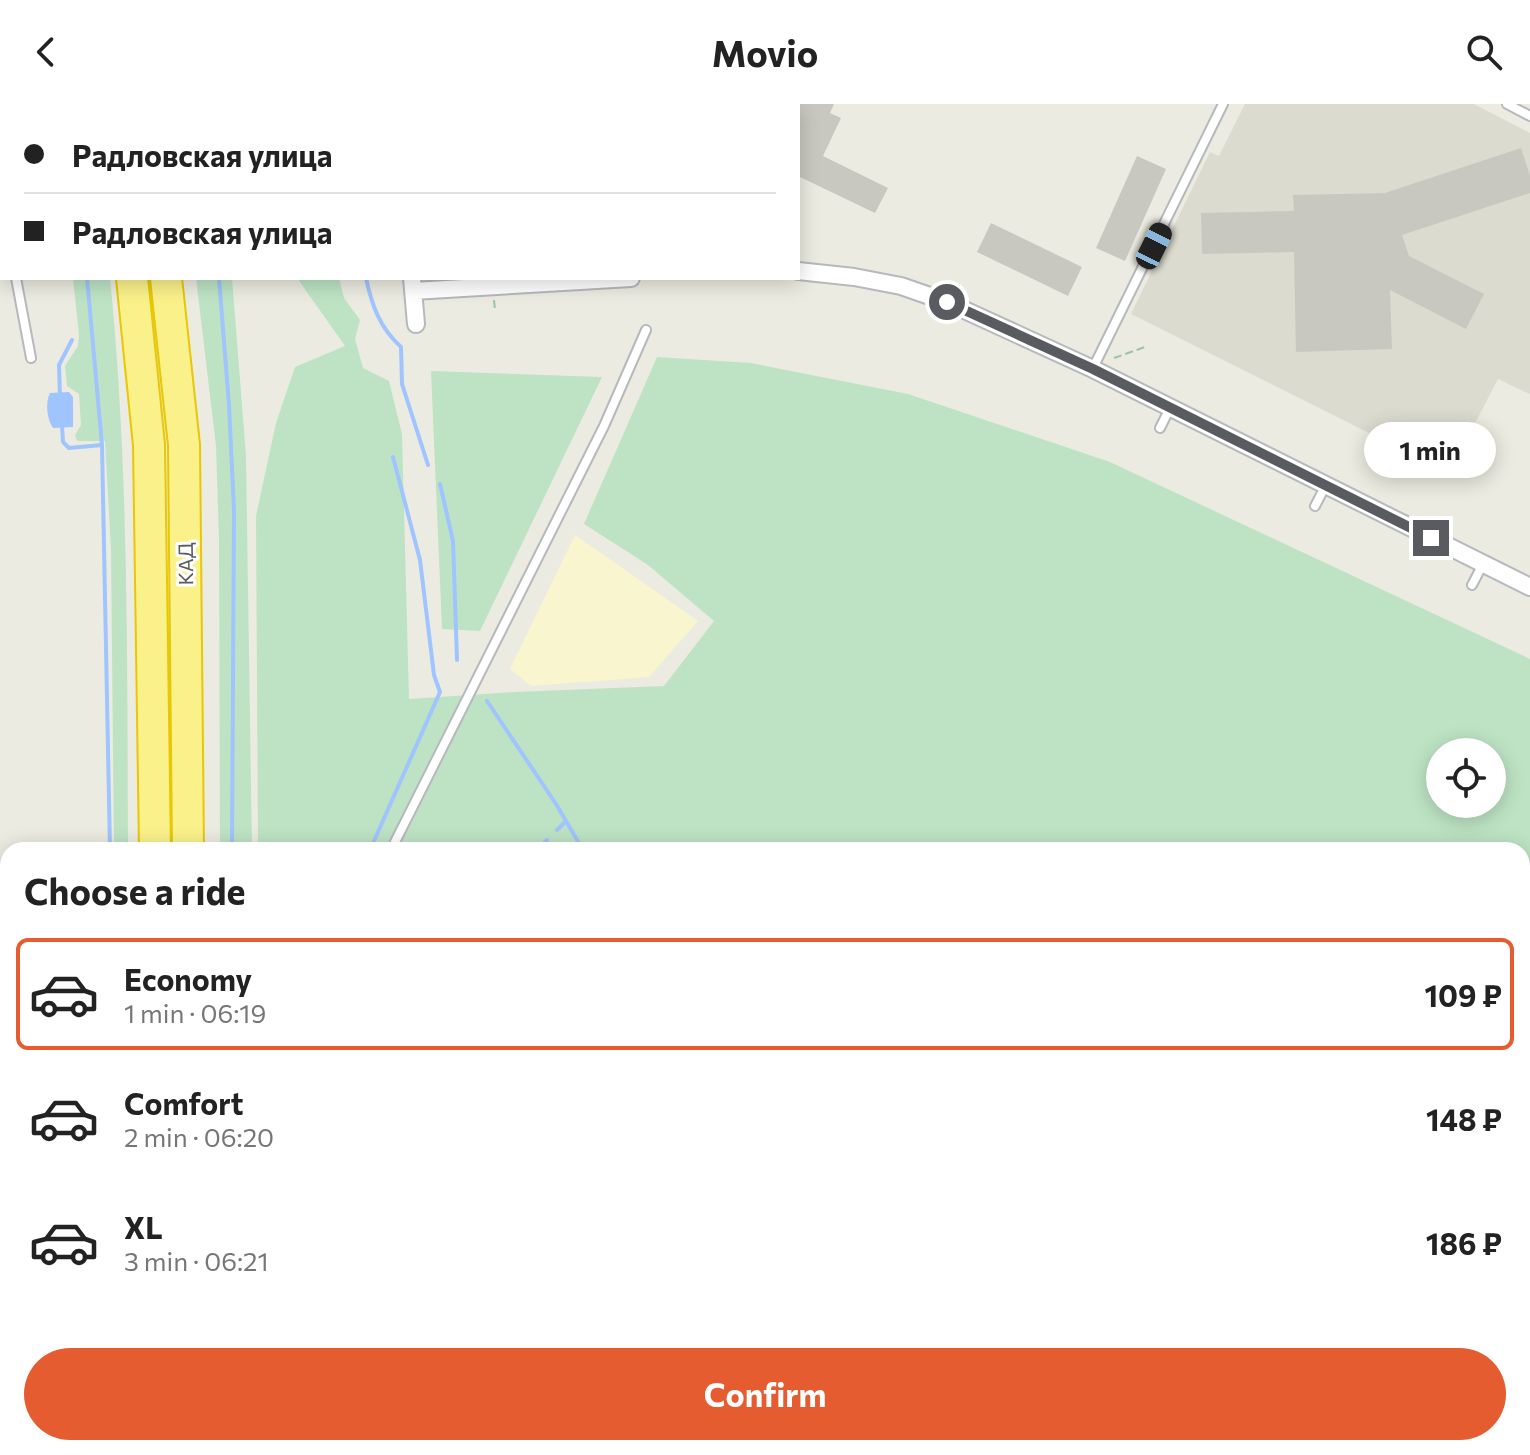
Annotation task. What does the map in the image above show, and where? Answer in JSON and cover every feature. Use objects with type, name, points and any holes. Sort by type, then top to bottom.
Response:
[{"type":"highway","name":"КАД","points":[[132,280],[149,445],[155,842]]},
{"type":"highway","name":"КАД","points":[[166,280],[184,445],[188,842]]},
{"type":"street","points":[[800,271],[901,286],[947,302],[1093,369],[1530,587]]},
{"type":"street","points":[[416,324],[412,285],[568,280]]},
{"type":"lane","points":[[1093,369],[1223,104]]},
{"type":"lane","points":[[1507,104],[1530,116]]},
{"type":"lane","points":[[0,178],[0,200]]},
{"type":"lane","points":[[16,280],[31,358]]},
{"type":"lane","points":[[395,842],[604,426],[646,330]]},
{"type":"lane","points":[[1160,428],[1170,408]]},
{"type":"lane","points":[[1315,506],[1326,485]]},
{"type":"lane","points":[[1472,585],[1483,564]]},
{"type":"path","points":[[1114,358],[1145,347]]},
{"type":"shaded area","points":[[1245,104],[1474,104],[1530,133],[1530,394],[1498,379],[1449,473],[1131,314],[1210,152],[1219,156]]},
{"type":"green space","points":[[73,280],[110,280],[124,492],[128,842],[114,842],[111,550],[105,441],[77,441],[75,435],[81,425],[79,394],[67,386],[65,366],[78,346]]},
{"type":"green space","points":[[196,280],[232,280],[246,456],[252,842],[220,842],[216,446]]},
{"type":"green space","points":[[298,280],[340,280],[344,298],[360,320],[355,339],[363,368],[389,381],[402,434],[409,699],[664,686],[714,621],[648,565],[584,524],[657,357],[751,363],[908,394],[1110,462],[1530,659],[1530,842],[258,842],[256,516],[276,423],[295,367],[345,346]]},
{"type":"green space","points":[[431,371],[602,377],[480,631],[442,629]]},
{"type":"sand","points":[[575,535],[698,621],[649,677],[531,686],[510,669]]},
{"type":"water","points":[[69,392],[73,397],[73,427],[53,428],[47,411],[50,393]]},
{"type":"building","points":[[800,104],[834,104],[830,113],[841,118],[823,156],[888,188],[875,213],[800,177]]},
{"type":"building","points":[[1521,148],[1530,176],[1530,193],[1402,235],[1409,256],[1484,294],[1466,329],[1390,290],[1392,349],[1296,352],[1294,252],[1202,254],[1201,213],[1294,211],[1293,195],[1385,193]]},
{"type":"building","points":[[1137,156],[1166,169],[1125,261],[1096,248]]},
{"type":"building","points":[[991,223],[1082,267],[1068,296],[977,252]]},
{"type":"waterway","points":[[87,280],[102,445],[110,842]]},
{"type":"waterway","points":[[219,280],[234,510],[232,842]]},
{"type":"waterway","points":[[366,280],[378,316],[401,347],[402,384],[428,465]]},
{"type":"waterway","points":[[60,398],[59,365],[72,340]]},
{"type":"waterway","points":[[62,426],[63,442],[69,448],[102,445]]},
{"type":"waterway","points":[[374,842],[440,692],[434,675],[420,560],[393,457]]},
{"type":"waterway","points":[[440,484],[453,541],[457,660]]},
{"type":"waterway","points":[[487,701],[578,842]]},
{"type":"waterway","points":[[557,830],[566,821]]},
{"type":"route","points":[[947,302],[1093,369],[1431,538]]}]
